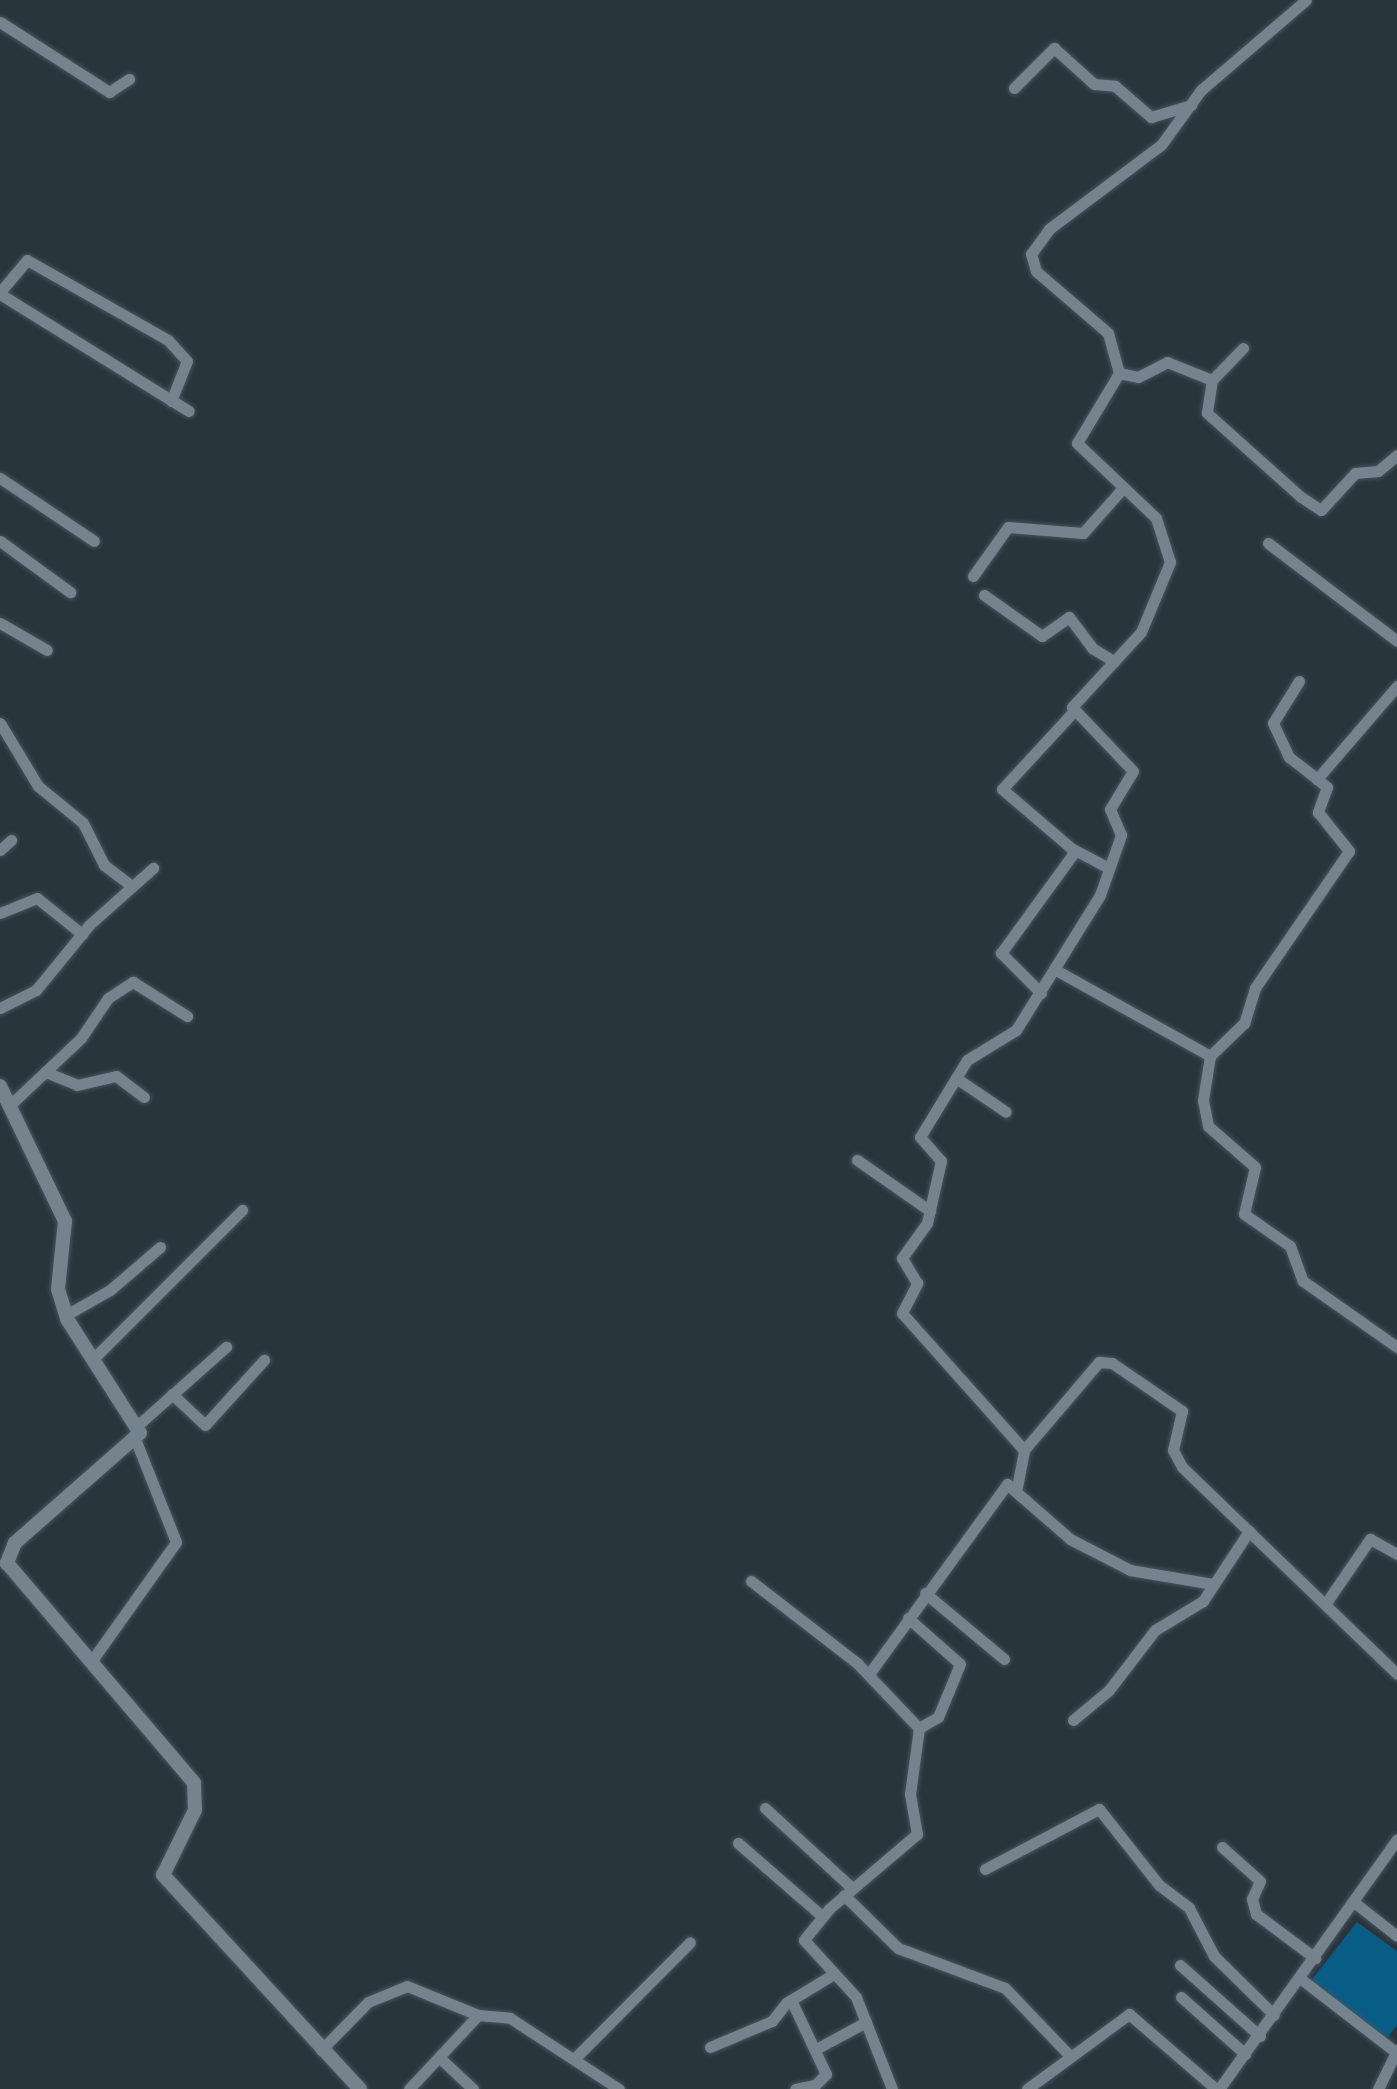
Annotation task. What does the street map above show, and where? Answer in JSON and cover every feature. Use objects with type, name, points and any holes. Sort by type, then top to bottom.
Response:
[{"type":"street","points":[[1119,373],[1094,315],[1044,279],[1031,254],[1049,229],[1161,145],[1191,105],[1306,0]]},
{"type":"street","points":[[0,22],[109,92],[129,79]]},
{"type":"street","points":[[1014,88],[1054,48],[1094,84],[1115,86],[1151,117],[1191,105]]},
{"type":"street","points":[[171,401],[187,361],[168,340],[27,260],[0,293],[171,401],[189,411]]},
{"type":"street","points":[[1243,348],[1212,380],[1207,413],[1321,510],[1355,473],[1378,471],[1397,455]]},
{"type":"street","points":[[1119,373],[1138,377],[1167,362],[1212,380]]},
{"type":"street","points":[[1109,868],[1075,851],[1002,789],[1074,711],[1155,608],[1170,562],[1163,529],[1077,443],[1119,373]]},
{"type":"street","points":[[0,478],[94,541]]},
{"type":"street","points":[[973,576],[1008,527],[1083,533],[1122,489]]},
{"type":"street","points":[[0,541],[70,592]]},
{"type":"street","points":[[1268,543],[1397,641]]},
{"type":"street","points":[[984,595],[1042,636],[1069,617],[1092,648],[1114,661]]},
{"type":"street","points":[[0,623],[47,650]]},
{"type":"street","points":[[1299,681],[1273,723],[1289,757],[1327,787],[1318,812],[1349,851],[1255,988],[1244,1023],[1210,1056],[1204,1117],[1256,1174],[1242,1210],[1290,1246],[1303,1281],[1397,1347]]},
{"type":"street","points":[[1317,779],[1397,686]]},
{"type":"street","points":[[1024,1450],[902,1313],[917,1283],[902,1258],[930,1211],[941,1158],[920,1137],[956,1078],[980,1047],[1016,1030],[1041,993],[1109,868],[1121,835],[1110,809],[1133,771],[1074,711]]},
{"type":"street","points":[[0,723],[38,786],[83,823],[104,865],[132,886]]},
{"type":"street","points":[[0,850],[11,840]]},
{"type":"street","points":[[1041,993],[1001,953],[1075,851]]},
{"type":"street","points":[[0,1008],[36,990],[82,934],[153,868]]},
{"type":"street","points":[[0,913],[37,898],[82,934]]},
{"type":"street","points":[[1054,969],[1210,1056]]},
{"type":"street","points":[[10,1105],[48,1073],[108,998],[133,982],[187,1016]]},
{"type":"street","points":[[48,1073],[77,1085],[116,1076],[144,1097]]},
{"type":"street","points":[[956,1078],[1006,1112]]},
{"type":"street","points":[[0,1086],[65,1221],[58,1289],[66,1315],[138,1425]]},
{"type":"street","points":[[857,1160],[930,1211]]},
{"type":"street","points":[[93,1359],[242,1210]]},
{"type":"street","points":[[66,1315],[110,1290],[160,1247]]},
{"type":"street","points":[[93,1659],[176,1542],[136,1441],[138,1425],[226,1347]]},
{"type":"street","points":[[172,1394],[205,1425],[264,1360]]},
{"type":"street","points":[[1017,1487],[1024,1450],[1099,1362],[1112,1363],[1182,1411],[1176,1458],[1395,1668]]},
{"type":"street","points":[[136,1441],[27,1532],[6,1558],[194,1783],[195,1810],[163,1875],[295,2023],[360,2089]]},
{"type":"street","points":[[869,1674],[989,1501],[1003,1486],[1017,1487],[1085,1547],[1152,1578],[1207,1584]]},
{"type":"street","points":[[1073,1720],[1109,1690],[1155,1630],[1195,1608],[1207,1584],[1249,1531]]},
{"type":"street","points":[[1326,1603],[1370,1539],[1397,1554]]},
{"type":"street","points":[[751,1581],[869,1674],[919,1728]]},
{"type":"street","points":[[925,1593],[1004,1659]]},
{"type":"street","points":[[908,1618],[960,1664],[938,1717],[919,1728]]},
{"type":"street","points":[[892,2089],[856,1997],[832,1975],[804,1940],[822,1916],[917,1834],[910,1794],[919,1728]]},
{"type":"street","points":[[765,1808],[898,1948],[1005,1988],[1069,2055]]},
{"type":"street","points":[[985,1869],[1099,1809],[1159,1885],[1189,1908],[1214,1956],[1274,2015]]},
{"type":"street","points":[[1027,2089],[1069,2055],[1132,2014],[1217,2089],[1260,2036],[1397,1839]]},
{"type":"street","points":[[738,1843],[822,1916]]},
{"type":"street","points":[[1222,1847],[1260,1881],[1252,1899],[1256,1914],[1315,1958]]},
{"type":"street","points":[[1355,1903],[1397,1936]]},
{"type":"street","points":[[575,2058],[690,1942]]},
{"type":"street","points":[[1180,1965],[1260,2036]]},
{"type":"street","points":[[710,2047],[772,2021],[791,2000],[832,1975]]},
{"type":"street","points":[[1301,1979],[1397,2052],[1378,2089]]},
{"type":"street","points":[[321,2050],[368,2002],[394,1988],[422,1990],[478,2015],[510,2018],[619,2089]]},
{"type":"street","points":[[1181,1997],[1245,2054]]},
{"type":"street","points":[[791,2000],[816,2049],[825,2078],[795,2089]]},
{"type":"street","points":[[409,2089],[441,2059],[478,2015]]},
{"type":"street","points":[[816,2049],[866,2022]]},
{"type":"street","points":[[441,2059],[473,2089]]},
{"type":"water","points":[[1357,1922],[1397,1951],[1397,2025],[1387,2038],[1310,1982]]}]
